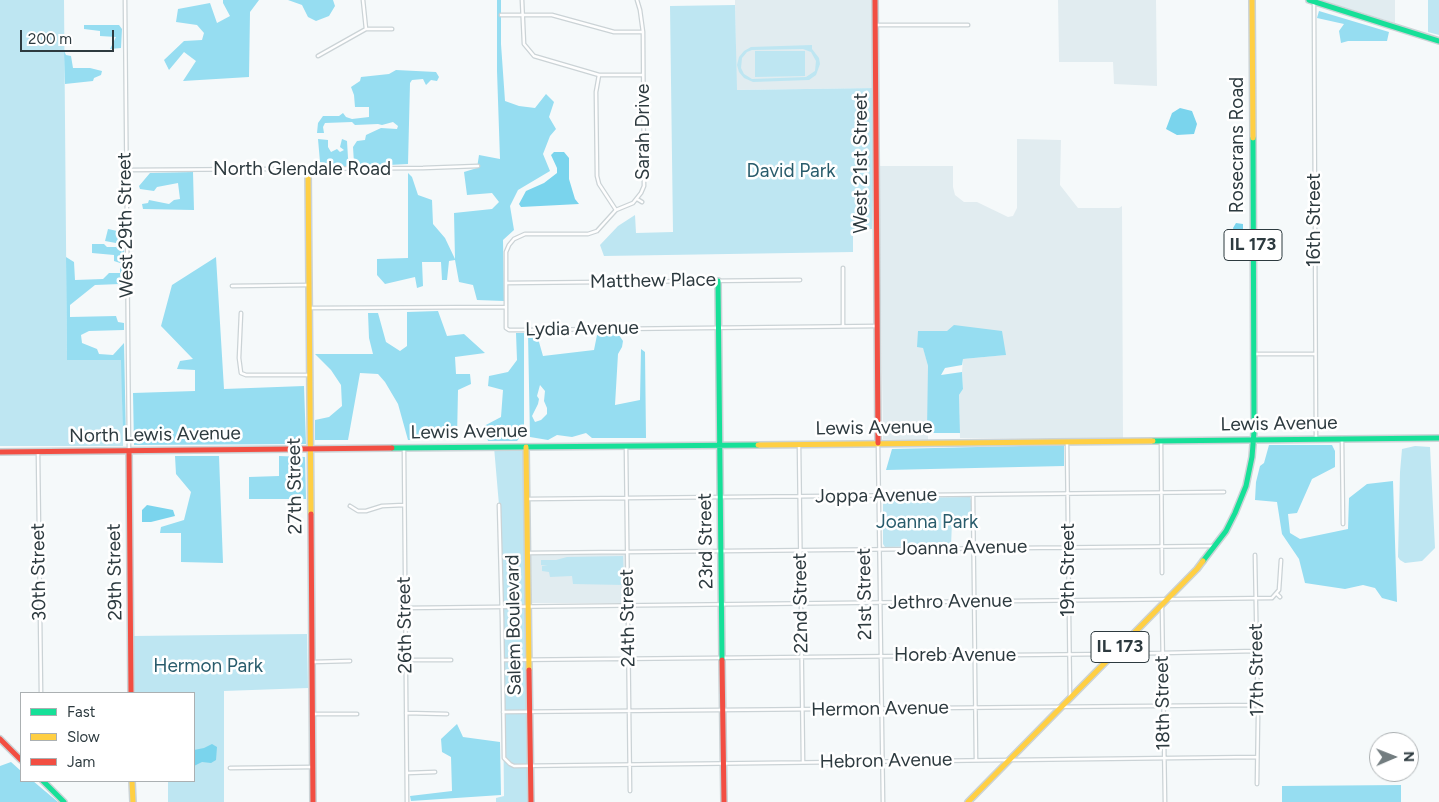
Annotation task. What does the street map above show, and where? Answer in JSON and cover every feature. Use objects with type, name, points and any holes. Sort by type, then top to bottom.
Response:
[{"type":"street","name":"West 29th Street","points":[[125,0],[128,451]]},
{"type":"street","points":[[363,0],[366,29]]},
{"type":"street","points":[[522,0],[524,44],[534,56],[600,75],[643,75]]},
{"type":"street","name":"Sarah Drive","points":[[506,307],[506,252],[508,245],[514,239],[525,234],[588,234],[597,231],[616,210],[633,203],[644,186],[643,32],[637,0]]},
{"type":"street","name":"West 21st Street","points":[[875,0],[877,326]]},
{"type":"street","name":"Rosecrans Road","points":[[1252,0],[1254,440]]},
{"type":"street","points":[[1312,1],[1439,41]]},
{"type":"street","name":"16th Street","points":[[1312,1],[1316,439]]},
{"type":"street","points":[[502,15],[552,15],[614,32],[643,32]]},
{"type":"street","points":[[875,25],[968,25]]},
{"type":"street","points":[[318,56],[366,29],[392,29]]},
{"type":"street","points":[[600,75],[596,92],[597,176],[599,184],[616,210]]},
{"type":"street","name":"North Glendale Road","points":[[126,170],[478,166]]},
{"type":"street","name":"27th Street","points":[[308,169],[313,802]]},
{"type":"street","points":[[638,198],[642,202]]},
{"type":"street","points":[[843,268],[843,326]]},
{"type":"street","name":"23rd Street","points":[[718,280],[724,802]]},
{"type":"street","name":"Matthew Place","points":[[506,283],[800,280]]},
{"type":"street","points":[[232,286],[309,285]]},
{"type":"street","name":"Lydia Avenue","points":[[309,308],[506,307],[506,328],[509,330],[877,326]]},
{"type":"street","points":[[241,313],[240,373],[246,375],[309,375]]},
{"type":"street","name":"21st Street","points":[[877,326],[883,802]]},
{"type":"street","points":[[1254,354],[1315,354]]},
{"type":"street","points":[[1342,438],[1343,524]]},
{"type":"street","name":"Lewis Avenue","points":[[310,449],[1439,438]]},
{"type":"street","points":[[1161,440],[1162,573]]},
{"type":"street","name":"IL 173","points":[[968,802],[1168,599],[1216,547],[1235,513],[1244,492],[1249,475],[1254,440]]},
{"type":"street","name":"19th Street","points":[[1067,441],[1070,698]]},
{"type":"street","name":"22nd Street","points":[[799,444],[803,762]]},
{"type":"street","name":"24th Street","points":[[626,446],[630,791]]},
{"type":"street","name":"Salem Boulevard","points":[[526,447],[531,802]]},
{"type":"street","name":"26th Street","points":[[404,448],[407,802]]},
{"type":"street","name":"North Lewis Avenue","points":[[0,452],[310,449]]},
{"type":"street","name":"29th Street","points":[[128,451],[131,692]]},
{"type":"street","name":"30th Street","points":[[38,452],[41,692]]},
{"type":"street","name":"Joppa Avenue","points":[[528,499],[1224,492]]},
{"type":"street","points":[[974,495],[976,760]]},
{"type":"street","points":[[350,506],[358,511],[366,511],[382,506],[404,505]]},
{"type":"street","name":"Salem Boulevard","points":[[499,506],[504,758],[514,766]]},
{"type":"street","name":"Joanna Avenue","points":[[528,553],[1212,545],[1216,547]]},
{"type":"street","name":"17th Street","points":[[1255,555],[1258,705],[1257,784]]},
{"type":"street","points":[[1280,598],[1277,594],[1280,586],[1281,560]]},
{"type":"street","name":"Jethro Avenue","points":[[405,608],[1272,598],[1277,594]]},
{"type":"street","name":"18th Street","points":[[1162,605],[1165,802]]},
{"type":"street","name":"Horeb Avenue","points":[[503,660],[1257,651]]},
{"type":"street","points":[[406,660],[451,660]]},
{"type":"street","points":[[312,662],[350,661]]},
{"type":"street","name":"Hermon Avenue","points":[[503,712],[1258,705]]},
{"type":"street","points":[[312,714],[357,714]]},
{"type":"street","points":[[406,714],[447,714]]},
{"type":"street","points":[[0,739],[20,759]]},
{"type":"street","name":"Hebron Avenue","points":[[514,766],[1257,757]]},
{"type":"street","points":[[230,768],[313,768]]},
{"type":"street","points":[[407,773],[435,772]]},
{"type":"street","points":[[44,782],[64,802]]},
{"type":"street","points":[[132,782],[133,802]]},
{"type":"shaded area","points":[[223,0],[259,0],[250,12],[249,77],[183,81],[196,61],[184,52],[169,70],[164,60],[184,41],[202,40],[204,33],[197,25],[176,22],[178,9],[210,3],[217,23],[230,16]]},
{"type":"shaded area","points":[[288,0],[333,0],[335,6],[329,16],[316,21],[308,17],[302,5]]},
{"type":"shaded area","points":[[497,0],[501,0],[501,44],[505,101],[519,106],[535,108],[546,94],[554,102],[549,117],[556,129],[550,136],[543,154],[550,171],[518,190],[510,206],[514,230],[503,240],[504,301],[477,300],[473,285],[459,282],[455,260],[449,261],[447,280],[442,280],[441,262],[422,262],[423,286],[417,288],[415,277],[385,284],[377,275],[377,259],[408,258],[408,173],[412,177],[418,195],[432,200],[433,224],[445,238],[455,259],[454,213],[492,209],[499,202],[492,193],[467,195],[464,172],[477,168],[479,155],[500,159]]},
{"type":"shaded area","points":[[735,0],[874,0],[875,88],[736,90]]},
{"type":"shaded area","points":[[1058,0],[1156,0],[1157,86],[1114,84],[1113,62],[1059,62]]},
{"type":"shaded area","points":[[1321,0],[1395,0],[1395,23]]},
{"type":"shaded area","points":[[1319,11],[1389,32],[1387,41],[1348,41],[1341,43],[1339,31],[1344,24],[1317,18]]},
{"type":"shaded area","points":[[84,25],[119,25],[122,29],[121,48],[110,49],[116,37],[100,36],[100,31],[84,29]]},
{"type":"shaded area","points":[[64,51],[66,55],[71,56],[73,68],[90,68],[102,71],[101,75],[94,78],[93,81],[65,84]]},
{"type":"shaded area","points":[[396,70],[436,72],[439,77],[437,81],[431,80],[426,85],[423,79],[412,80],[410,83],[408,164],[350,167],[320,162],[318,139],[328,140],[328,147],[331,152],[337,149],[340,152],[344,150],[340,147],[342,139],[347,141],[348,158],[351,164],[354,163],[353,147],[357,141],[365,140],[366,135],[381,128],[397,129],[398,126],[393,122],[382,125],[355,125],[352,122],[325,123],[323,127],[324,133],[317,133],[318,123],[323,116],[339,116],[343,113],[346,117],[352,119],[369,117],[369,107],[355,107],[351,87],[360,81],[361,77],[389,74]]},
{"type":"shaded area","points":[[1180,108],[1192,111],[1197,124],[1194,134],[1177,135],[1166,129],[1172,113]]},
{"type":"shaded area","points":[[1017,139],[1061,140],[1060,185],[1078,208],[1119,208],[1122,206],[1123,439],[960,438],[959,395],[963,389],[963,359],[1005,355],[947,331],[919,331],[928,366],[928,440],[883,439],[879,166],[953,166],[955,195],[964,202],[977,202],[1008,217],[1013,216],[1017,208]]},
{"type":"shaded area","points":[[554,152],[564,152],[569,158],[569,179],[575,199],[579,204],[521,207],[519,204],[526,191],[544,183],[557,173],[557,168],[551,155]]},
{"type":"shaded area","points":[[193,172],[194,210],[143,209],[142,204],[148,203],[149,200],[169,204],[174,200],[180,199],[178,183],[157,187],[154,191],[140,189],[139,186],[150,173]]},
{"type":"shaded area","points":[[1236,223],[1243,224],[1243,247],[1239,252],[1234,248],[1236,238],[1233,228]]},
{"type":"shaded area","points":[[108,229],[122,232],[120,246],[124,249],[125,295],[121,294],[120,284],[95,285],[70,305],[70,317],[116,316],[118,322],[124,323],[124,330],[89,331],[81,335],[82,343],[97,349],[99,354],[113,355],[124,343],[126,441],[123,439],[121,360],[67,360],[66,257],[74,262],[75,280],[103,279],[109,273],[120,273],[120,263],[114,261],[114,255],[92,253],[92,244],[116,247],[116,243],[105,241]]},
{"type":"shaded area","points":[[216,257],[224,389],[304,386],[306,444],[134,445],[133,393],[195,391],[195,370],[177,369],[180,361],[193,359],[161,326],[172,285]]},
{"type":"shaded area","points":[[438,311],[447,336],[464,334],[485,353],[455,357],[456,374],[470,374],[471,384],[458,390],[457,438],[408,440],[398,404],[385,382],[378,374],[360,373],[348,440],[315,440],[315,420],[329,417],[342,406],[341,385],[331,370],[315,354],[373,354],[369,338],[368,313],[378,313],[386,342],[400,351],[407,346],[407,312]]},
{"type":"shaded area","points":[[954,325],[1002,331],[1006,355],[963,359],[962,365],[945,368],[941,375],[962,372],[963,389],[959,395],[960,433],[934,433],[927,430],[928,366],[923,348],[917,347],[918,331],[947,331]]},
{"type":"shaded area","points":[[617,332],[623,341],[618,354],[615,405],[640,400],[641,349],[645,352],[646,438],[592,438],[586,433],[572,437],[557,435],[548,440],[530,437],[528,334],[537,335],[543,356],[594,350],[597,335]],"holes":[[[540,385],[545,391],[544,401],[547,414],[541,420],[535,422],[532,416],[538,404],[539,399],[537,396]]]},
{"type":"shaded area","points":[[516,333],[524,333],[524,432],[517,441],[488,441],[484,426],[501,417],[503,390],[488,386],[489,376],[508,372],[517,360]]},
{"type":"shaded area","points":[[1064,445],[1064,466],[886,470],[892,449]]},
{"type":"shaded area","points":[[1269,445],[1332,445],[1335,451],[1335,467],[1312,479],[1297,513],[1288,514],[1290,533],[1300,539],[1348,529],[1349,498],[1367,484],[1393,481],[1397,602],[1382,598],[1375,588],[1363,585],[1345,589],[1305,583],[1299,559],[1282,534],[1277,502],[1255,500],[1256,482],[1260,466],[1264,463]]},
{"type":"shaded area","points":[[175,456],[219,456],[223,563],[181,562],[181,533],[160,533],[161,527],[184,520],[191,492],[176,474]]},
{"type":"shaded area","points":[[279,456],[305,457],[306,499],[249,499],[249,477],[279,476]]},
{"type":"shaded area","points":[[147,505],[173,510],[175,516],[151,522],[142,522],[142,510]]},
{"type":"shaded area","points":[[625,554],[626,603],[532,603],[531,555]]},
{"type":"shaded area","points":[[457,724],[463,737],[500,742],[501,795],[411,801],[410,796],[452,791],[451,757],[442,752],[441,739]]},
{"type":"shaded area","points":[[212,744],[217,747],[216,760],[211,763],[202,762],[195,766],[195,750]]},
{"type":"shaded area","points":[[11,762],[20,770],[20,782],[34,782],[58,802],[0,802],[0,766]]},
{"type":"shaded area","points":[[1401,785],[1401,802],[1282,802],[1282,786]]},
{"type":"green space","points":[[0,0],[64,0],[67,360],[122,360],[123,446],[0,446]]},
{"type":"green space","points":[[1428,0],[1439,0],[1439,35],[1428,32]]},
{"type":"green space","name":"David Park","points":[[735,5],[737,90],[875,88],[872,229],[853,230],[853,252],[604,256],[600,245],[618,226],[635,215],[636,233],[673,232],[670,6]]},
{"type":"green space","points":[[812,45],[812,49],[819,58],[820,64],[816,75],[809,80],[753,82],[744,78],[739,72],[737,65],[739,57],[751,47]],"holes":[[[803,49],[811,52],[816,61],[815,71],[806,77],[752,79],[744,74],[741,68],[742,58],[747,52],[752,50]]]},
{"type":"green space","points":[[755,51],[805,51],[805,76],[755,77]]},
{"type":"green space","points":[[1415,446],[1430,447],[1435,548],[1422,561],[1405,563],[1398,557],[1400,472],[1402,449]]},
{"type":"green space","points":[[494,447],[526,447],[531,802],[496,802],[496,798],[504,796],[502,608],[499,505]]},
{"type":"green space","name":"Joanna Park","points":[[970,497],[971,521],[952,522],[951,546],[885,547],[883,544],[883,500],[887,498]]},
{"type":"green space","points":[[623,556],[624,585],[573,584],[572,576],[550,577],[549,572],[542,571],[542,566],[548,566],[541,565],[541,560],[556,560],[567,557]]},
{"type":"green space","name":"Hermon Park","points":[[307,634],[308,688],[224,691],[224,802],[168,802],[168,782],[195,782],[195,692],[134,692],[133,636]]},
{"type":"traffic: fast","points":[[1309,0],[1439,41]]},
{"type":"traffic: fast","points":[[1203,561],[1226,531],[1235,513],[1246,486],[1252,457],[1254,432],[1253,138]]},
{"type":"traffic: fast","points":[[718,281],[722,660]]},
{"type":"traffic: fast","points":[[1153,441],[1439,438]]},
{"type":"traffic: fast","points":[[392,448],[758,445]]},
{"type":"traffic: fast","points":[[44,782],[64,802]]},
{"type":"traffic: slow","points":[[1252,0],[1253,138]]},
{"type":"traffic: slow","points":[[308,169],[311,514]]},
{"type":"traffic: slow","points":[[758,445],[1153,441]]},
{"type":"traffic: slow","points":[[526,447],[529,670]]},
{"type":"traffic: slow","points":[[968,802],[1203,561]]},
{"type":"traffic: slow","points":[[132,782],[133,802]]},
{"type":"traffic: jam","points":[[875,0],[878,443]]},
{"type":"traffic: jam","points":[[0,452],[392,448]]},
{"type":"traffic: jam","points":[[129,451],[131,692]]},
{"type":"traffic: jam","points":[[311,514],[313,802]]},
{"type":"traffic: jam","points":[[722,660],[724,802]]},
{"type":"traffic: jam","points":[[529,670],[531,802]]},
{"type":"traffic: jam","points":[[0,739],[20,759]]}]
